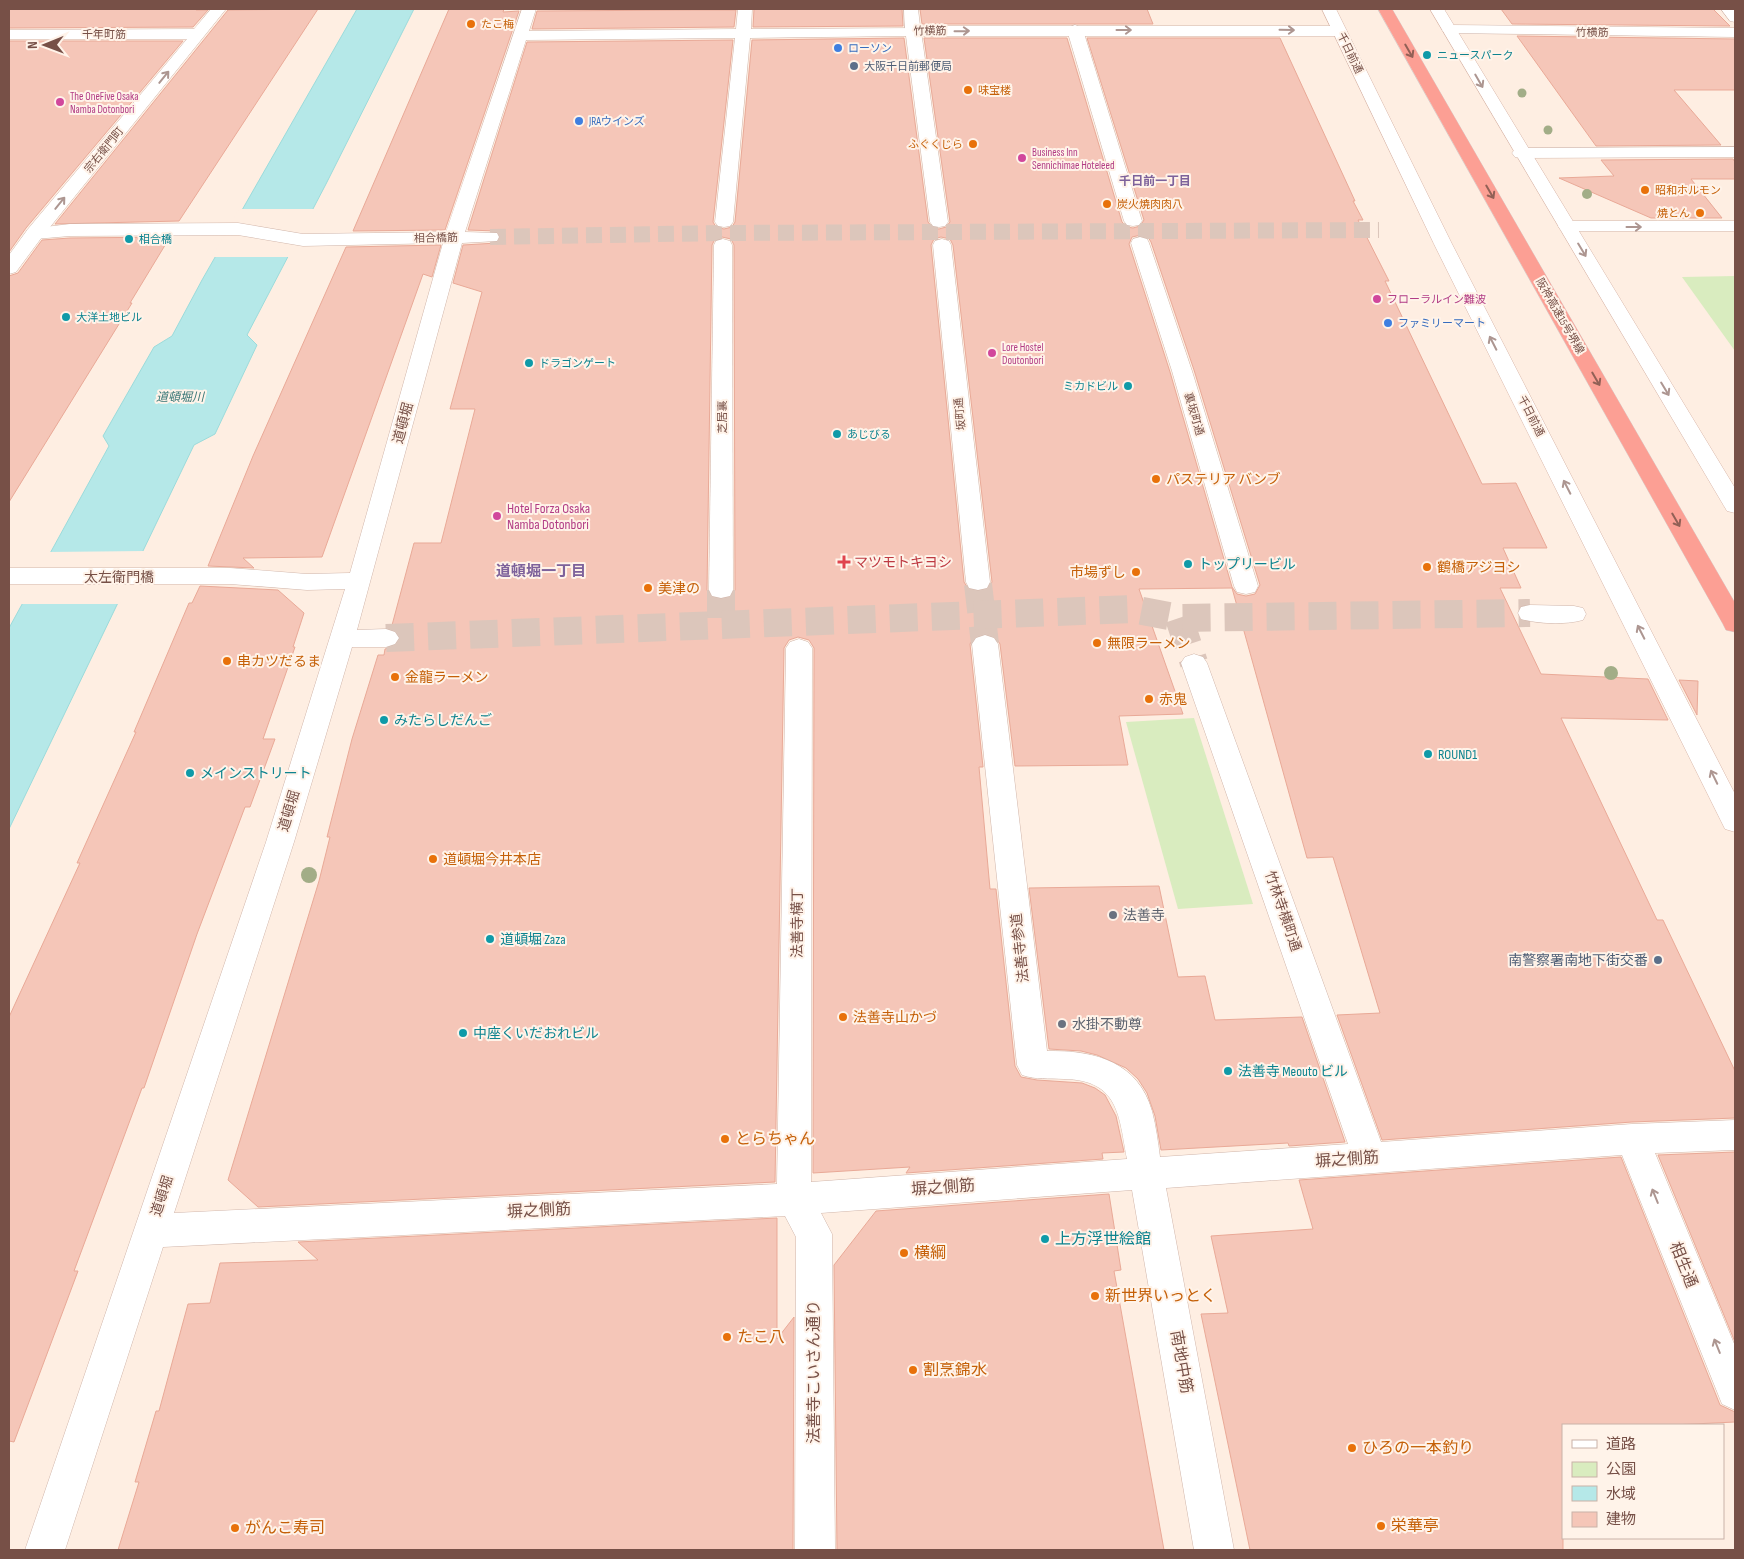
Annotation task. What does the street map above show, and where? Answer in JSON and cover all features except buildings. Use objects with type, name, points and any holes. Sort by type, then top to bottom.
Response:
[{"type":"highway","name":"阪神高速15号堺線","points":[[1385,9],[1735,624]]},
{"type":"street","name":"宗右衛門町","points":[[9,268],[35,233],[219,9]]},
{"type":"street","name":"道頓堀","points":[[46,1550],[280,842],[360,581],[454,237],[529,9]]},
{"type":"street","points":[[724,222],[745,9]]},
{"type":"street","points":[[912,9],[913,31],[940,222]]},
{"type":"street","name":"千日前通","points":[[1329,9],[1443,244],[1735,821]]},
{"type":"street","points":[[1437,9],[1521,153],[1735,506]]},
{"type":"street","points":[[1728,9],[1735,18]]},
{"type":"street","name":"竹横筋","points":[[520,36],[913,31],[1074,23],[1339,31]]},
{"type":"street","points":[[1074,23],[1133,221]]},
{"type":"street","name":"竹横筋","points":[[1450,30],[1735,33]]},
{"type":"street","name":"千年町筋","points":[[9,34],[199,34]]},
{"type":"street","points":[[1521,153],[1735,152]]},
{"type":"street","points":[[1567,226],[1735,226]]},
{"type":"street","name":"相合橋筋","points":[[9,233],[70,230],[238,229],[303,240],[490,237]]},
{"type":"street","name":"裏坂町通","points":[[1140,243],[1182,371],[1246,586]]},
{"type":"street","name":"芝居裏","points":[[722,590],[723,245]]},
{"type":"street","name":"坂町通","points":[[942,245],[978,582]]},
{"type":"street","name":"太左衛門橋","points":[[9,576],[230,576],[307,582],[360,581]]},
{"type":"street","points":[[1530,613],[1574,614]]},
{"type":"street","points":[[341,639],[386,638]]},
{"type":"street","name":"法善寺参道","points":[[985,644],[1033,1065],[1075,1064],[1092,1067],[1105,1072],[1117,1082],[1128,1094],[1135,1110],[1147,1174]]},
{"type":"street","name":"法善寺横丁","points":[[794,1198],[799,648]]},
{"type":"street","name":"竹林寺横町通","points":[[1194,663],[1370,1158]]},
{"type":"street","name":"塀之側筋","points":[[151,1231],[794,1198],[1632,1139],[1735,1135]]},
{"type":"street","name":"相生通","points":[[1632,1139],[1735,1391]]},
{"type":"street","name":"南地中筋","points":[[1147,1174],[1214,1550]]},
{"type":"street","name":"法善寺こいさん通り","points":[[794,1198],[814,1234],[814,1550]]},
{"type":"green space","points":[[1735,276],[1735,351],[1682,277]]},
{"type":"green space","points":[[1194,718],[1253,904],[1178,909],[1126,722]]},
{"type":"water","name":"道頓堀川","points":[[357,9],[414,9],[247,335],[257,345],[215,434],[194,445],[9,829],[9,628],[109,446],[103,436],[154,347],[172,336]]},
{"type":"pier","points":[[239,209],[316,209],[291,257],[212,257]]},
{"type":"pier","points":[[145,551],[120,604],[19,604],[48,552]]},
{"type":"tunnel","points":[[490,237],[723,233],[1379,230]]},
{"type":"tunnel","points":[[978,584],[982,615]]},
{"type":"tunnel","points":[[721,590],[721,625]]},
{"type":"tunnel","points":[[982,615],[1132,609],[1179,618]]},
{"type":"tunnel","points":[[1179,618],[1530,613]]},
{"type":"tunnel","points":[[721,625],[982,615]]},
{"type":"tunnel","points":[[982,615],[985,644]]},
{"type":"tunnel","points":[[1179,618],[1194,663]]},
{"type":"tunnel","points":[[386,638],[721,625]]},
{"type":"place","name":"たこ梅","points":[[471,24]]},
{"type":"place","name":"ローソン","points":[[838,48]]},
{"type":"place","name":"ニュースパーク","points":[[1427,55]]},
{"type":"place","name":"大阪千日前郵便局","points":[[854,66]]},
{"type":"place","name":"味宝楼","points":[[968,90]]},
{"type":"place","name":"The OneFive Osaka Namba Dotonbori","points":[[60,102]]},
{"type":"place","name":"JRAウインズ","points":[[579,121]]},
{"type":"place","name":"ふぐくじら","points":[[973,144]]},
{"type":"place","name":"Business Inn Sennichimae Hoteleed","points":[[1022,158]]},
{"type":"place","name":"昭和ホルモン","points":[[1645,190]]},
{"type":"place","name":"炭火焼肉肉八","points":[[1107,204]]},
{"type":"place","name":"焼とん","points":[[1700,213]]},
{"type":"place","name":"相合橋","points":[[129,239]]},
{"type":"place","name":"フローラルイン難波","points":[[1377,299]]},
{"type":"place","name":"大洋土地ビル","points":[[66,317]]},
{"type":"place","name":"ファミリーマート","points":[[1388,323]]},
{"type":"place","name":"Lore Hostel Doutonbori","points":[[992,353]]},
{"type":"place","name":"ドラゴンゲート","points":[[529,363]]},
{"type":"place","name":"ミカドビル","points":[[1128,386]]},
{"type":"place","name":"あじびる","points":[[837,434]]},
{"type":"place","name":"パステリア バンブ","points":[[1156,479]]},
{"type":"place","name":"Hotel Forza Osaka Namba Dotonbori","points":[[497,516]]},
{"type":"place","name":"マツモトキヨシ","points":[[844,562]]},
{"type":"place","name":"トップリービル","points":[[1188,564]]},
{"type":"place","name":"鶴橋アジヨシ","points":[[1427,567]]},
{"type":"place","name":"市場ずし","points":[[1136,572]]},
{"type":"place","name":"美津の","points":[[648,588]]},
{"type":"place","name":"無限ラーメン","points":[[1097,643]]},
{"type":"place","name":"串カツだるま","points":[[227,661]]},
{"type":"place","name":"金龍ラーメン","points":[[395,677]]},
{"type":"place","name":"赤鬼","points":[[1149,699]]},
{"type":"place","name":"みたらしだんご","points":[[384,720]]},
{"type":"place","name":"ROUND1","points":[[1428,754]]},
{"type":"place","name":"メインストリート","points":[[190,773]]},
{"type":"place","name":"道頓堀今井本店","points":[[433,859]]},
{"type":"place","name":"法善寺","points":[[1113,915]]},
{"type":"place","name":"道頓堀 Zaza","points":[[490,939]]},
{"type":"place","name":"南警察署南地下街交番","points":[[1658,960]]},
{"type":"place","name":"法善寺山かづ","points":[[843,1017]]},
{"type":"place","name":"水掛不動尊","points":[[1062,1024]]},
{"type":"place","name":"中座くいだおれビル","points":[[463,1033]]},
{"type":"place","name":"法善寺 Meouto ビル","points":[[1228,1071]]},
{"type":"place","name":"とらちゃん","points":[[725,1139]]},
{"type":"place","name":"上方浮世絵館","points":[[1045,1239]]},
{"type":"place","name":"横綱","points":[[904,1253]]},
{"type":"place","name":"新世界いっとく","points":[[1095,1296]]},
{"type":"place","name":"たこ八","points":[[727,1337]]},
{"type":"place","name":"割烹錦水","points":[[913,1370]]},
{"type":"place","name":"ひろの一本釣り","points":[[1352,1448]]},
{"type":"place","name":"栄華亭","points":[[1381,1526]]},
{"type":"place","name":"がんこ寿司","points":[[235,1528]]},
{"type":"district","name":"千日前一丁目","points":[[1155,181]]},
{"type":"district","name":"道頓堀一丁目","points":[[541,571]]}]
